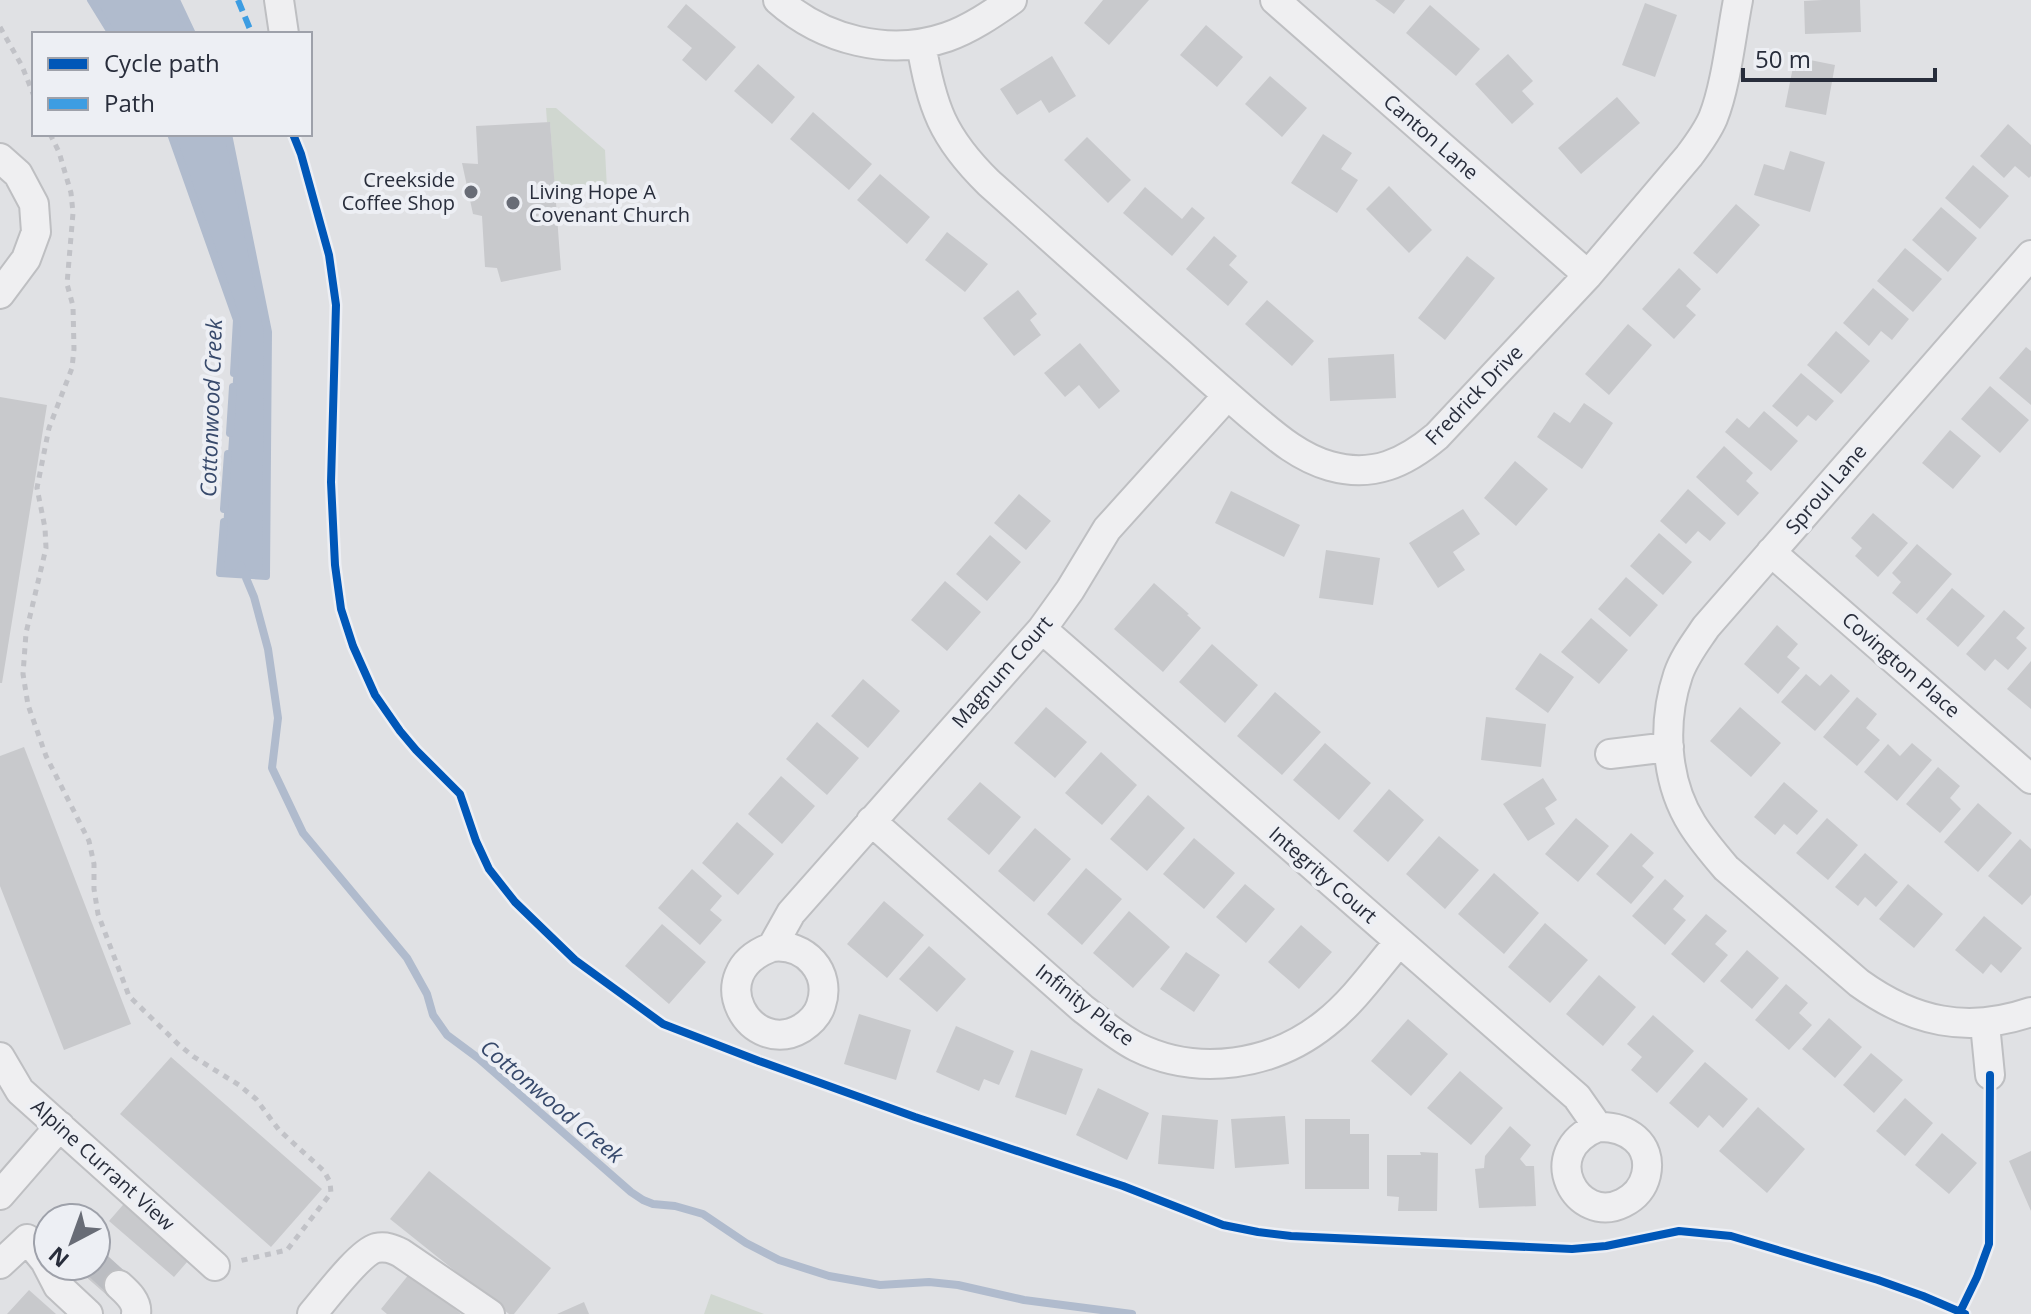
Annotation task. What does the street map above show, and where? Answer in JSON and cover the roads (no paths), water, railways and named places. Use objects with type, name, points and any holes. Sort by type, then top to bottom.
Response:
[{"type":"street","points":[[279,0],[284,32]]},
{"type":"street","points":[[778,0],[810,24],[861,43],[887,45],[921,44],[948,37],[1012,0]]},
{"type":"street","name":"Canton Lane","points":[[1275,0],[1588,275]]},
{"type":"street","name":"Fredrick Drive","points":[[921,44],[928,83],[938,114],[967,162],[1284,444],[1305,457],[1331,466],[1372,470],[1418,452],[1437,436],[1588,275],[1689,156],[1702,139],[1719,98],[1738,0]]},
{"type":"street","points":[[0,158],[18,174],[34,204],[36,232],[26,259],[3,283]]},
{"type":"street","name":"Sproul Lane","points":[[2031,255],[1706,627],[1678,674],[1669,725],[1671,773],[1690,822],[1707,846],[1726,868],[1859,983],[1907,1012],[1932,1019],[1985,1024],[2031,1012]]},
{"type":"street","name":"Magnum Court","points":[[772,947],[791,913],[1042,629],[1107,529],[1227,396]]},
{"type":"street","name":"Covington Place","points":[[1771,552],[2031,779]]},
{"type":"street","name":"Integrity Court","points":[[1042,629],[1577,1097],[1598,1127]]},
{"type":"street","points":[[1610,754],[1669,747]]},
{"type":"street","name":"Infinity Place","points":[[871,821],[1108,1029],[1136,1046],[1165,1058],[1219,1065],[1247,1061],[1303,1040],[1346,1004],[1399,942]]},
{"type":"street","points":[[1985,1024],[1990,1075]]},
{"type":"street","name":"Alpine Currant View","points":[[0,1057],[20,1091],[215,1266]]},
{"type":"street","points":[[0,1195],[60,1126]]},
{"type":"street","points":[[0,1264],[32,1239]]},
{"type":"street","points":[[312,1314],[363,1255],[375,1248],[389,1247],[490,1314]]},
{"type":"street","points":[[56,1282],[88,1314]]},
{"type":"street","points":[[119,1285],[132,1297],[136,1314]]},
{"type":"water","points":[[91,0],[176,0],[191,32],[111,32]]},
{"type":"water","points":[[172,136],[228,136],[268,332],[266,576],[220,573],[237,320]]},
{"type":"waterway","name":"Cottonwood Creek","points":[[91,0],[111,32]]},
{"type":"waterway","name":"Cottonwood Creek","points":[[176,0],[191,32]]},
{"type":"waterway","name":"Cottonwood Creek","points":[[172,136],[237,320],[234,373]]},
{"type":"waterway","name":"Cottonwood Creek","points":[[224,522],[220,573],[266,576],[268,332],[228,136]]},
{"type":"waterway","name":"Cottonwood Creek","points":[[230,433],[233,387]]},
{"type":"waterway","name":"Cottonwood Creek","points":[[224,509],[228,454]]},
{"type":"waterway","name":"Cottonwood Creek","points":[[241,566],[254,597],[268,649],[278,718],[272,768],[303,833],[407,958],[427,994],[433,1015],[447,1035],[478,1058],[631,1192],[653,1204],[703,1214],[746,1243],[779,1260],[829,1276],[880,1285],[929,1282],[958,1285],[1024,1300],[1132,1314]]},
{"type":"tunnel","points":[[112,1279],[119,1285]]},
{"type":"place","name":"Creekside Coffee Shop","points":[[471,192]]},
{"type":"place","name":"Living Hope A Covenant Church","points":[[513,203]]}]
